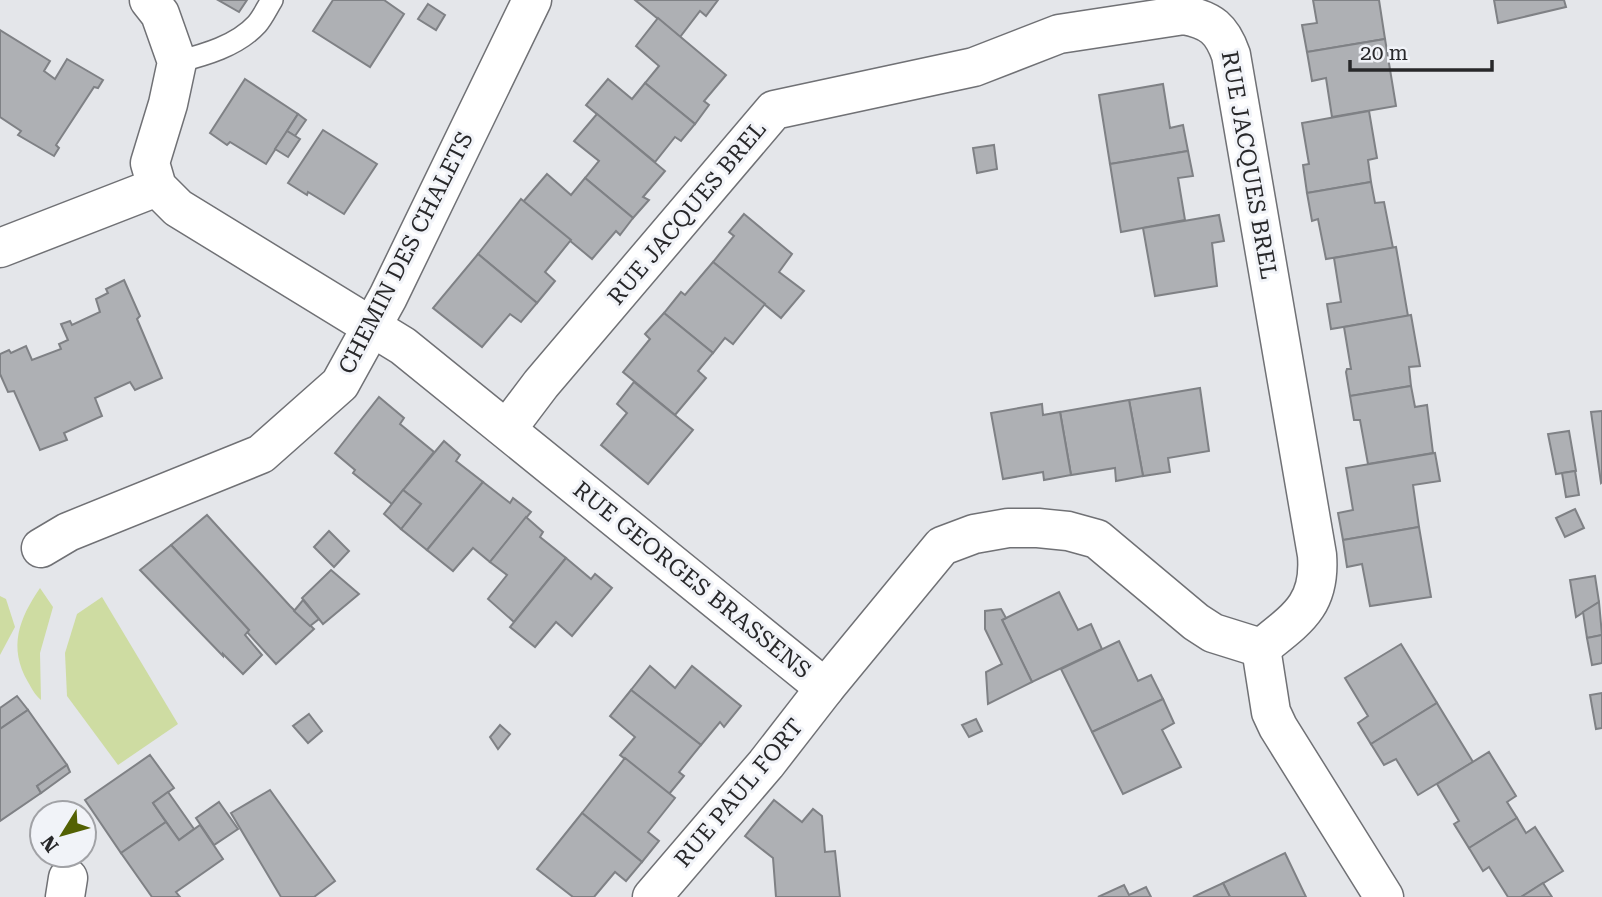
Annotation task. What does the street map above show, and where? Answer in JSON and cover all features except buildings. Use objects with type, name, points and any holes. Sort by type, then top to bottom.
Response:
[{"type":"street","points":[[2,245],[157,187],[150,163],[168,104],[177,62],[160,14],[149,0]]},
{"type":"street","name":"CHEMIN DES CHALETS","points":[[41,548],[68,532],[261,454],[340,384],[373,326],[532,0]]},
{"type":"street","name":"RUE JACQUES BREL","points":[[507,429],[541,384],[774,110],[974,68],[1059,34],[1184,15],[1200,18],[1214,26],[1226,39],[1231,55],[1317,555],[1317,582],[1308,605],[1298,618],[1261,648]]},
{"type":"street","name":"RUE GEORGES BRASSENS","points":[[157,187],[178,208],[403,346],[825,688],[942,545],[974,534],[1008,528],[1038,527],[1097,539],[1196,622],[1213,633],[1261,648]]},
{"type":"street","points":[[1261,648],[1271,712],[1278,727],[1384,897]]},
{"type":"street","name":"RUE PAUL FORT","points":[[659,894],[825,688]]},
{"type":"lane","points":[[177,62],[207,54],[234,41],[256,25],[272,0]]},
{"type":"green space","points":[[40,588],[53,607],[40,653],[41,700],[22,669],[17,645],[26,611]]},
{"type":"green space","points":[[0,596],[6,599],[15,627],[0,655]]},
{"type":"green space","points":[[102,597],[178,724],[118,765],[67,696],[65,653],[77,614]]}]
